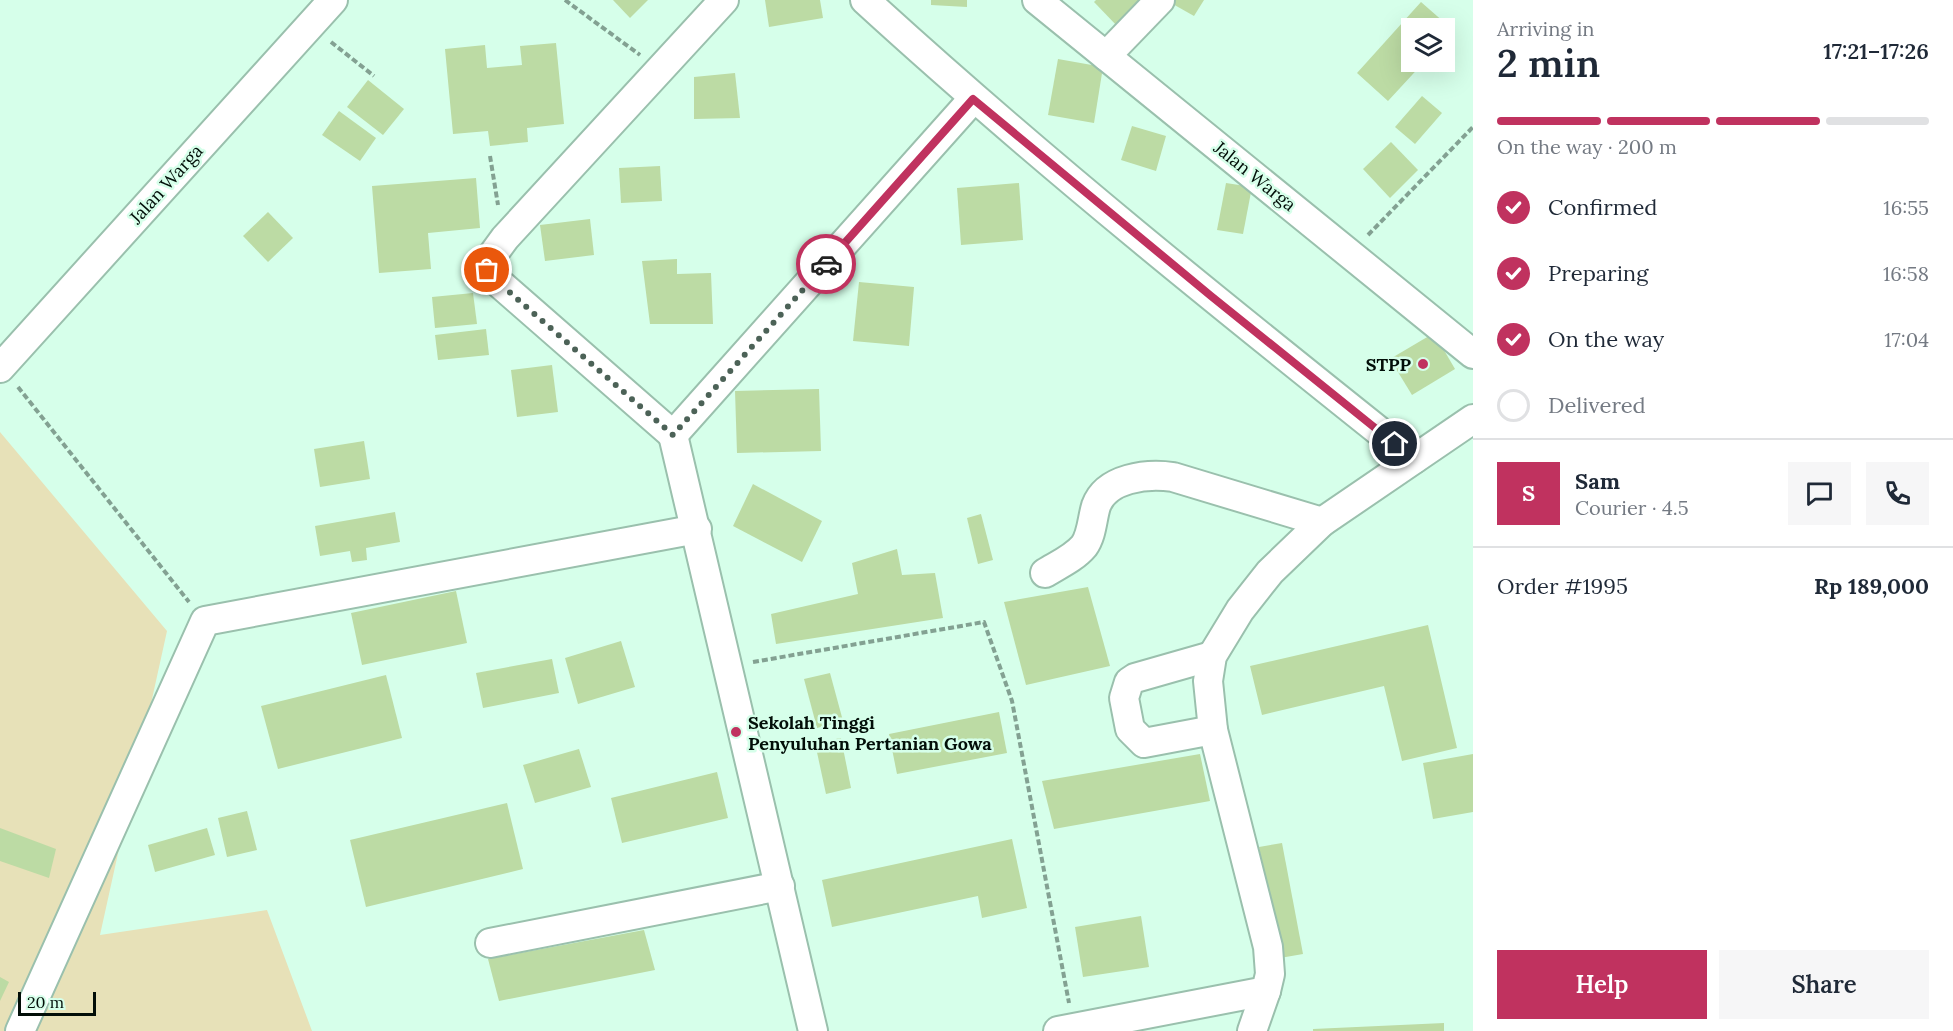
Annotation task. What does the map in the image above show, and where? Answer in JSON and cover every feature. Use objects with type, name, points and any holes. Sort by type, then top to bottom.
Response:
[{"type":"street","name":"Jalan Warga","points":[[1,368],[333,0]]},
{"type":"street","points":[[724,0],[505,238],[486,264],[491,276],[673,435],[697,529],[813,1031]]},
{"type":"street","points":[[865,0],[973,99],[1211,296],[1414,459]]},
{"type":"street","name":"Jalan Warga","points":[[1037,0],[1473,354]]},
{"type":"street","points":[[1106,56],[1160,0]]},
{"type":"street","points":[[673,435],[973,99]]},
{"type":"street","points":[[1252,1031],[1270,974],[1268,947],[1213,730],[1208,681],[1212,656],[1240,610],[1270,572],[1322,522],[1473,419]]},
{"type":"street","points":[[1046,573],[1084,546],[1090,535],[1101,496],[1110,488],[1141,476],[1156,474],[1173,477],[1322,522]]},
{"type":"street","points":[[20,1031],[205,621],[697,529]]},
{"type":"street","points":[[1212,656],[1135,678],[1125,690],[1124,698],[1130,729],[1144,743],[1213,730]]},
{"type":"street","points":[[490,943],[780,886]]},
{"type":"street","points":[[1066,1029],[1266,991]]},
{"type":"path","points":[[565,0],[660,70]]},
{"type":"path","points":[[309,25],[374,76]]},
{"type":"path","points":[[1351,253],[1473,127]]},
{"type":"path","points":[[489,156],[505,238]]},
{"type":"path","points":[[1,368],[205,621]]},
{"type":"path","points":[[728,666],[984,622],[1012,700],[1066,1029]]},
{"type":"shaded area","points":[[0,432],[167,631],[100,935],[267,910],[312,1031],[0,1031]]},
{"type":"building","points":[[613,0],[648,0],[630,18]]},
{"type":"building","points":[[765,0],[820,0],[823,18],[769,27]]},
{"type":"building","points":[[931,0],[967,0],[967,7],[931,5]]},
{"type":"building","points":[[1096,0],[1149,0],[1119,28],[1094,2]]},
{"type":"building","points":[[1173,0],[1204,0],[1194,16],[1171,3]]},
{"type":"building","points":[[1421,2],[1439,18],[1407,18]]},
{"type":"building","points":[[1401,24],[1401,72],[1415,72],[1388,101],[1357,73]]},
{"type":"building","points":[[556,43],[564,124],[527,128],[528,142],[490,146],[488,131],[453,134],[445,49],[485,45],[487,68],[522,65],[520,46]]},
{"type":"building","points":[[1058,59],[1103,67],[1094,123],[1048,115]]},
{"type":"building","points":[[735,73],[740,118],[694,119],[694,77]]},
{"type":"building","points":[[368,80],[404,109],[383,135],[347,107]]},
{"type":"building","points":[[1422,96],[1442,113],[1415,144],[1395,127]]},
{"type":"building","points":[[339,111],[376,138],[360,161],[322,135]]},
{"type":"building","points":[[1132,126],[1166,136],[1156,171],[1121,160]]},
{"type":"building","points":[[1391,142],[1418,170],[1390,198],[1363,169]]},
{"type":"building","points":[[660,166],[662,201],[621,203],[619,168]]},
{"type":"building","points":[[476,178],[480,228],[428,233],[431,269],[379,273],[372,186]]},
{"type":"building","points":[[1019,183],[1023,240],[961,245],[957,188]]},
{"type":"building","points":[[1226,183],[1252,187],[1243,234],[1217,230]]},
{"type":"building","points":[[268,212],[293,238],[268,262],[243,236]]},
{"type":"building","points":[[590,219],[594,255],[545,261],[540,225]]},
{"type":"building","points":[[677,259],[677,274],[711,273],[713,324],[650,324],[642,261]]},
{"type":"building","points":[[859,282],[914,287],[909,346],[853,341]]},
{"type":"building","points":[[473,293],[477,324],[435,328],[432,297]]},
{"type":"building","points":[[486,329],[489,355],[438,360],[435,335]]},
{"type":"building","name":"STPP","points":[[1434,333],[1455,369],[1412,395],[1390,359]]},
{"type":"building","points":[[552,365],[558,412],[517,417],[511,370]]},
{"type":"building","points":[[819,389],[821,451],[737,453],[735,391]]},
{"type":"building","points":[[364,441],[370,479],[320,487],[314,449]]},
{"type":"building","points":[[753,484],[822,521],[802,562],[733,526]]},
{"type":"building","points":[[395,512],[400,542],[366,548],[367,560],[352,562],[350,551],[320,556],[315,526]]},
{"type":"building","points":[[981,514],[993,560],[978,564],[967,518]]},
{"type":"building","points":[[897,549],[902,575],[935,573],[943,618],[776,644],[771,614],[858,594],[852,563]]},
{"type":"building","points":[[1088,587],[1110,666],[1026,685],[1004,602]]},
{"type":"building","points":[[456,591],[467,643],[362,665],[351,613]]},
{"type":"building","points":[[1428,625],[1457,748],[1402,761],[1384,686],[1262,715],[1250,666]]},
{"type":"building","points":[[621,641],[635,687],[578,704],[565,658]]},
{"type":"building","points":[[552,659],[559,693],[483,708],[476,673]]},
{"type":"building","points":[[830,673],[843,721],[817,728],[804,679]]},
{"type":"building","points":[[386,675],[402,738],[278,769],[261,706]]},
{"type":"building","points":[[999,712],[1007,753],[897,774],[889,734]]},
{"type":"building","points":[[841,738],[851,788],[826,794],[815,743]]},
{"type":"building","points":[[579,749],[591,787],[535,803],[523,765]]},
{"type":"building","points":[[1200,754],[1210,801],[1054,829],[1042,781]]},
{"type":"building","points":[[1473,754],[1473,812],[1433,819],[1423,763]]},
{"type":"building","points":[[717,772],[728,818],[622,843],[611,798]]},
{"type":"building","points":[[507,803],[523,869],[366,907],[350,840]]},
{"type":"building","points":[[247,811],[257,850],[227,857],[218,818]]},
{"type":"building","points":[[0,828],[56,849],[49,878],[0,861]]},
{"type":"building","points":[[207,828],[215,855],[155,872],[148,845]]},
{"type":"building","points":[[1012,839],[1027,908],[982,918],[978,896],[832,927],[822,880]]},
{"type":"building","points":[[1282,843],[1303,954],[1280,958],[1259,847]]},
{"type":"building","points":[[1141,916],[1149,967],[1083,977],[1075,927]]},
{"type":"building","points":[[644,930],[655,970],[499,1001],[488,959]]},
{"type":"building","points":[[0,977],[9,982],[0,1001]]},
{"type":"building","points":[[1444,1023],[1444,1031],[1313,1031],[1313,1029]]},
{"type":"way so far","points":[[487,270],[491,276],[673,435],[826,264]]},
{"type":"place","name":"STPP","points":[[1423,364]]},
{"type":"place","name":"Sekolah Tinggi Penyuluhan Pertanian Gowa","points":[[736,732]]},
{"type":"route","points":[[826,264],[973,99],[1211,296],[1395,444]]}]
